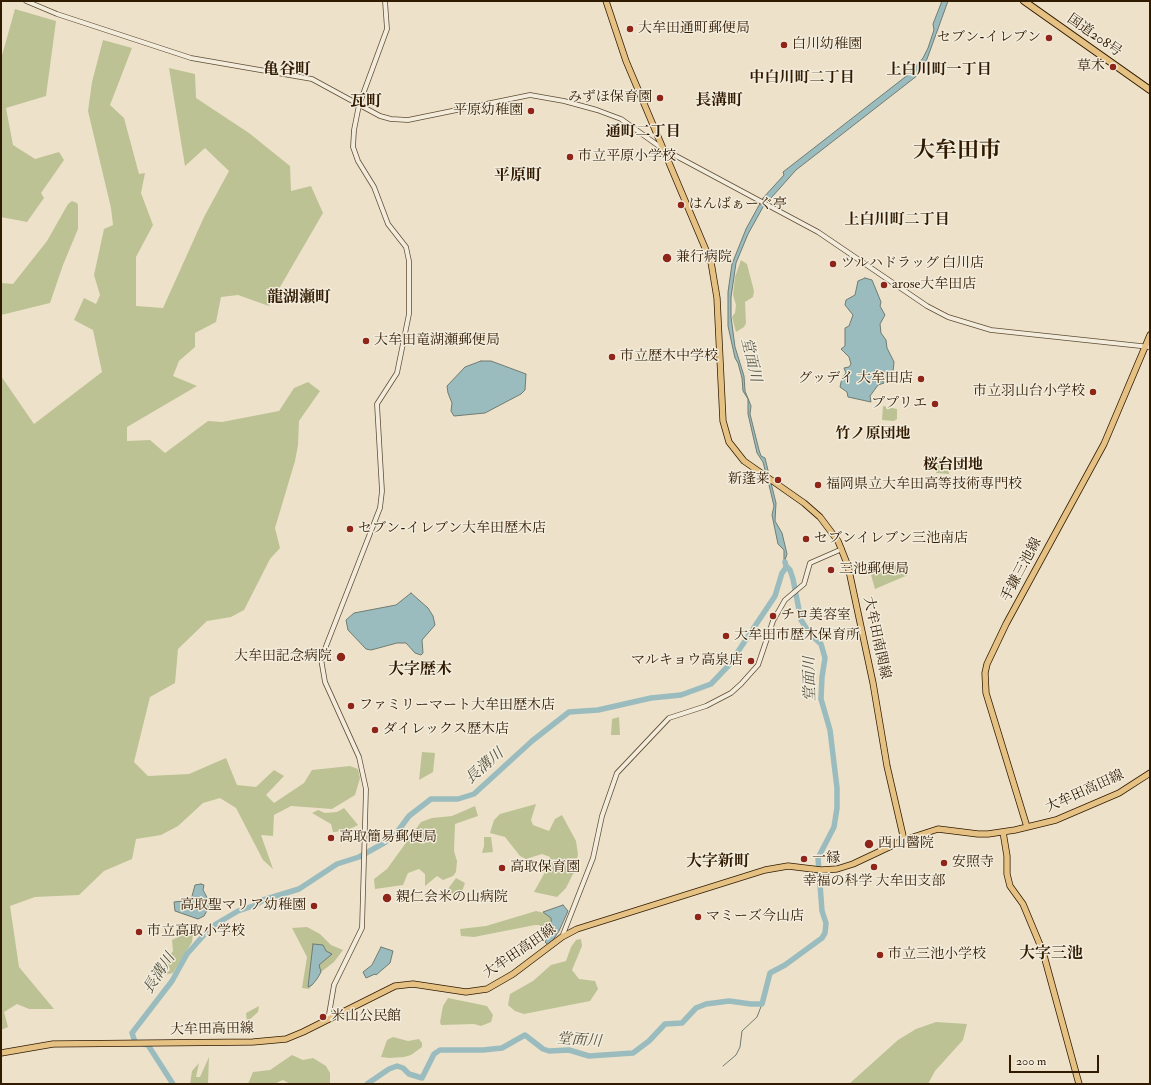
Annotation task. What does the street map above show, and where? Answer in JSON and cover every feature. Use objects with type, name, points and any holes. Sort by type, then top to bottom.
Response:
[{"type":"highway","name":"国道208号","points":[[1024,1],[1150,90]]},
{"type":"main road","name":"大牟田南関線","points":[[606,1],[626,61],[706,245],[713,268],[717,298],[723,421],[726,434],[744,461],[804,503],[820,517],[831,530],[842,549],[848,566],[866,643],[887,766],[904,840]]},
{"type":"main road","name":"手鎌三池線","points":[[1027,826],[986,693],[985,673],[987,664],[1006,624],[1104,444],[1148,347],[1150,335]]},
{"type":"main road","name":"大牟田高田線","points":[[1003,832],[1056,820],[1119,793],[1150,773]]},
{"type":"main road","points":[[904,840],[941,828],[978,834],[1003,832],[1007,856],[1007,874],[1010,886],[1023,904],[1043,952],[1079,1084]]},
{"type":"main road","name":"大牟田高田線","points":[[1,1053],[53,1044],[270,1041],[295,1036],[401,984],[413,984],[466,992],[487,989],[513,974],[562,936],[591,924],[771,868],[788,866],[818,870],[836,869],[853,864],[904,840]]},
{"type":"street","points":[[26,1],[57,14],[191,58],[312,79],[386,118],[402,120],[525,95],[538,95],[581,105],[612,115],[637,130],[663,149],[829,238],[931,308],[958,322],[998,331],[1148,347]]},
{"type":"street","points":[[328,1020],[334,985],[362,928],[366,789],[359,757],[325,682],[321,659],[380,508],[382,491],[377,404],[397,373],[409,310],[409,261],[406,247],[388,224],[371,180],[354,154],[353,139],[359,105],[387,29],[385,1]]},
{"type":"street","points":[[562,936],[593,858],[602,816],[616,773],[669,718],[706,706],[725,696],[753,672],[761,660],[773,621],[785,600],[806,580],[810,563],[842,549]]},
{"type":"green space","points":[[15,9],[56,21],[46,96],[6,108],[13,145],[35,159],[59,152],[64,160],[41,193],[44,198],[27,222],[1,217],[1,59]]},
{"type":"green space","points":[[103,40],[132,48],[110,105],[124,118],[139,174],[145,173],[141,193],[153,225],[136,257],[136,306],[163,308],[204,217],[229,171],[205,148],[185,166],[169,68],[195,74],[196,98],[249,133],[290,166],[291,191],[311,186],[323,213],[269,306],[238,295],[221,297],[216,322],[195,333],[195,347],[179,361],[173,376],[197,386],[127,427],[127,441],[150,440],[165,453],[208,421],[222,422],[279,411],[294,388],[308,382],[320,391],[299,421],[298,445],[295,461],[275,528],[280,548],[270,559],[244,610],[231,617],[207,621],[178,649],[175,683],[150,697],[134,762],[148,776],[189,774],[226,758],[237,785],[256,787],[274,770],[284,776],[266,795],[274,803],[304,783],[312,770],[350,766],[358,769],[360,778],[355,795],[332,809],[291,806],[274,815],[273,836],[261,835],[273,869],[263,860],[236,808],[220,798],[203,803],[178,826],[161,835],[136,839],[132,859],[104,871],[79,895],[35,897],[10,906],[19,967],[54,1009],[29,1009],[17,1004],[4,1012],[8,1027],[1,1030],[1,376],[34,424],[102,372],[93,330],[74,320],[84,298],[96,304],[100,295],[94,275],[104,229],[113,225],[111,208],[88,111],[92,82]]},
{"type":"green space","points":[[72,201],[78,205],[78,229],[63,265],[50,303],[1,315],[1,283],[13,284],[47,241],[68,204]]},
{"type":"green space","points":[[741,260],[747,264],[754,291],[753,297],[745,302],[746,323],[744,327],[736,332],[732,317],[735,313],[736,305],[733,295],[735,277]]},
{"type":"green space","points":[[883,406],[897,409],[897,419],[894,421],[882,420]]},
{"type":"green space","points":[[938,458],[950,459],[949,474],[936,473]]},
{"type":"green space","points":[[902,563],[908,575],[875,589],[871,575]]},
{"type":"green space","points":[[619,717],[620,735],[611,735],[612,719]]},
{"type":"green space","points":[[422,752],[435,753],[433,772],[419,780]]},
{"type":"green space","points":[[536,804],[531,820],[533,825],[549,831],[555,819],[562,815],[576,841],[578,854],[575,870],[566,888],[557,897],[534,892],[545,872],[550,857],[542,854],[526,859],[520,856],[505,837],[490,833],[494,820],[500,814]]},
{"type":"green space","points":[[475,806],[478,816],[455,824],[454,851],[457,861],[456,872],[453,876],[443,880],[437,876],[425,886],[425,874],[419,869],[408,873],[403,885],[375,889],[374,879],[387,869],[421,822],[432,818],[452,816]]},
{"type":"green space","points":[[344,808],[358,825],[346,831],[333,832],[331,824],[312,813],[318,810],[325,813],[337,812]]},
{"type":"green space","points":[[484,837],[491,837],[493,852],[482,853]]},
{"type":"green space","points":[[456,878],[465,883],[460,897],[445,893]]},
{"type":"green space","points":[[536,911],[549,914],[551,918],[551,923],[545,930],[539,925],[535,925],[474,937],[461,936],[460,929],[486,926]]},
{"type":"green space","points":[[307,927],[320,934],[331,945],[343,950],[334,962],[321,972],[309,989],[302,988],[307,957],[292,928]]},
{"type":"green space","points":[[188,932],[193,934],[192,942],[173,973],[165,975],[164,963],[173,951],[172,940]]},
{"type":"green space","points":[[581,939],[582,946],[572,970],[579,979],[595,981],[598,989],[590,1001],[524,1014],[515,1011],[508,1005],[510,994],[533,981],[551,965],[566,961],[571,947],[576,940]]},
{"type":"green space","points":[[448,998],[487,1006],[493,1015],[491,1022],[481,1026],[474,1024],[441,1025],[440,1022],[443,1006]]},
{"type":"green space","points":[[259,1006],[258,1012],[247,1022],[246,1013]]},
{"type":"green space","points":[[936,1022],[967,1024],[963,1040],[935,1071],[928,1084],[849,1084],[898,1040],[916,1029]]},
{"type":"green space","points":[[393,1037],[408,1041],[419,1039],[422,1043],[422,1047],[411,1055],[404,1057],[381,1057],[387,1040]]},
{"type":"green space","points":[[292,1055],[303,1060],[313,1058],[326,1066],[330,1073],[330,1084],[290,1084],[283,1080],[274,1084],[248,1084],[253,1072],[270,1070]]},
{"type":"green space","points":[[209,1057],[208,1084],[190,1084],[192,1071],[199,1063],[196,1077],[200,1077]]},
{"type":"water","points":[[942,1],[948,1],[927,59],[918,75],[796,170],[763,207],[748,234],[736,263],[731,297],[731,317],[735,347],[744,376],[745,391],[751,406],[750,414],[759,450],[761,456],[765,458],[776,503],[775,521],[782,533],[787,554],[785,560],[787,569],[783,575],[780,574],[784,569],[784,550],[778,544],[772,515],[774,506],[763,462],[757,453],[748,414],[748,399],[743,391],[742,378],[735,358],[728,326],[728,292],[732,264],[746,229],[763,198],[784,175],[783,172],[909,74],[923,58],[934,30],[933,24]]},
{"type":"water","points":[[865,278],[872,280],[881,302],[880,306],[885,315],[880,324],[881,333],[886,340],[887,348],[894,362],[893,372],[882,380],[884,383],[878,385],[870,396],[871,402],[848,397],[847,392],[840,387],[842,378],[846,373],[844,368],[849,367],[851,364],[849,357],[841,349],[845,346],[845,328],[849,326],[853,315],[845,305],[846,300],[855,295],[858,281]]},
{"type":"water","points":[[481,361],[491,361],[526,374],[525,390],[521,394],[485,413],[454,416],[451,411],[452,403],[447,386],[465,367]]},
{"type":"water","points":[[411,593],[428,608],[433,616],[435,625],[422,640],[423,653],[421,655],[415,653],[406,643],[397,643],[371,650],[366,649],[348,630],[346,620],[354,613],[396,605]]},
{"type":"water","points":[[195,885],[204,885],[203,890],[209,901],[209,907],[204,916],[198,919],[175,911],[174,902],[191,900]]},
{"type":"water","points":[[563,905],[568,911],[559,931],[549,946],[545,942],[552,930],[551,918],[543,912]]},
{"type":"water","points":[[313,944],[323,945],[326,951],[332,954],[319,965],[321,972],[312,985],[308,987]]},
{"type":"water","points":[[381,947],[393,951],[390,963],[376,975],[375,974],[366,978],[363,972],[372,965]]},
{"type":"waterway","name":"堂面川","points":[[367,1084],[389,1069],[397,1066],[403,1068],[409,1074],[422,1078],[434,1054],[440,1050],[483,1050],[502,1048],[525,1035],[543,1049],[549,1051],[569,1050],[589,1056],[633,1053],[649,1041],[665,1024],[682,1023],[696,1008],[706,1004],[729,1001],[762,1004],[770,973],[785,965],[822,938],[825,933],[826,923],[822,911],[818,858],[834,827],[837,808],[837,788],[830,730],[821,699],[825,658],[821,644],[810,634],[801,620],[793,579],[785,562]]},
{"type":"waterway","name":"長溝川","points":[[173,1084],[148,1045],[135,1042],[132,1033],[172,981],[187,954],[211,927],[238,911],[256,905],[263,900],[299,889],[337,864],[359,857],[384,843],[395,835],[409,816],[431,799],[458,799],[474,794],[532,741],[569,712],[598,710],[651,698],[681,695],[711,684],[729,665],[775,596],[782,573],[785,569]]},
{"type":"waterway","points":[[723,1066],[736,1055],[740,1047],[742,1031],[757,1017],[762,1004]]},
{"type":"place","name":"大牟田通町郵便局","points":[[630,29]]},
{"type":"place","name":"セブン-イレブン","points":[[1049,38]]},
{"type":"place","name":"白川幼稚園","points":[[784,45]]},
{"type":"place","name":"草木","points":[[1113,67]]},
{"type":"place","name":"みずほ保育園","points":[[660,98]]},
{"type":"place","name":"平原幼稚園","points":[[531,111]]},
{"type":"place","name":"市立平原小学校","points":[[570,157]]},
{"type":"place","name":"はんばぁーぐ亭","points":[[681,205]]},
{"type":"place","name":"兼行病院","points":[[667,258]]},
{"type":"place","name":"ツルハドラッグ 白川店","points":[[833,264]]},
{"type":"place","name":"arose大牟田店","points":[[884,285]]},
{"type":"place","name":"大牟田竜湖瀬郵便局","points":[[366,341]]},
{"type":"place","name":"市立歴木中学校","points":[[612,357]]},
{"type":"place","name":"グッデイ 大牟田店","points":[[921,379]]},
{"type":"place","name":"市立羽山台小学校","points":[[1093,392]]},
{"type":"place","name":"ププリエ","points":[[935,404]]},
{"type":"place","name":"新蓬莱","points":[[778,480]]},
{"type":"place","name":"福岡県立大牟田高等技術専門校","points":[[818,485]]},
{"type":"place","name":"セブン-イレブン大牟田歴木店","points":[[350,529]]},
{"type":"place","name":"セブンイレブン三池南店","points":[[806,539]]},
{"type":"place","name":"三池郵便局","points":[[831,570]]},
{"type":"place","name":"チロ美容室","points":[[773,616]]},
{"type":"place","name":"大牟田市歴木保育所","points":[[726,636]]},
{"type":"place","name":"大牟田記念病院","points":[[341,657]]},
{"type":"place","name":"マルキョウ高泉店","points":[[751,661]]},
{"type":"place","name":"ファミリーマート大牟田歴木店","points":[[351,706]]},
{"type":"place","name":"ダイレックス歴木店","points":[[375,730]]},
{"type":"place","name":"高取簡易郵便局","points":[[331,838]]},
{"type":"place","name":"西山醫院","points":[[869,844]]},
{"type":"place","name":"一縁","points":[[804,859]]},
{"type":"place","name":"安照寺","points":[[944,863]]},
{"type":"place","name":"幸福の科学 大牟田支部","points":[[874,867]]},
{"type":"place","name":"高取保育園","points":[[502,868]]},
{"type":"place","name":"親仁会米の山病院","points":[[387,898]]},
{"type":"place","name":"高取聖マリア幼稚園","points":[[314,906]]},
{"type":"place","name":"マミーズ今山店","points":[[698,917]]},
{"type":"place","name":"市立高取小学校","points":[[139,932]]},
{"type":"place","name":"市立三池小学校","points":[[880,955]]},
{"type":"place","name":"米山公民館","points":[[323,1017]]},
{"type":"district","name":"亀谷町","points":[[287,71]]},
{"type":"district","name":"上白川町一丁目","points":[[939,71]]},
{"type":"district","name":"中白川町二丁目","points":[[802,79]]},
{"type":"district","name":"長溝町","points":[[719,102]]},
{"type":"district","name":"瓦町","points":[[366,103]]},
{"type":"district","name":"通町二丁目","points":[[643,133]]},
{"type":"district","name":"大牟田市","points":[[957,152]]},
{"type":"district","name":"平原町","points":[[518,177]]},
{"type":"district","name":"上白川町二丁目","points":[[897,221]]},
{"type":"district","name":"龍湖瀬町","points":[[299,299]]},
{"type":"district","name":"竹ノ原団地","points":[[873,435]]},
{"type":"district","name":"桜台団地","points":[[953,466]]},
{"type":"district","name":"大字歴木","points":[[420,671]]},
{"type":"district","name":"大字新町","points":[[718,863]]},
{"type":"district","name":"大字三池","points":[[1051,955]]}]
